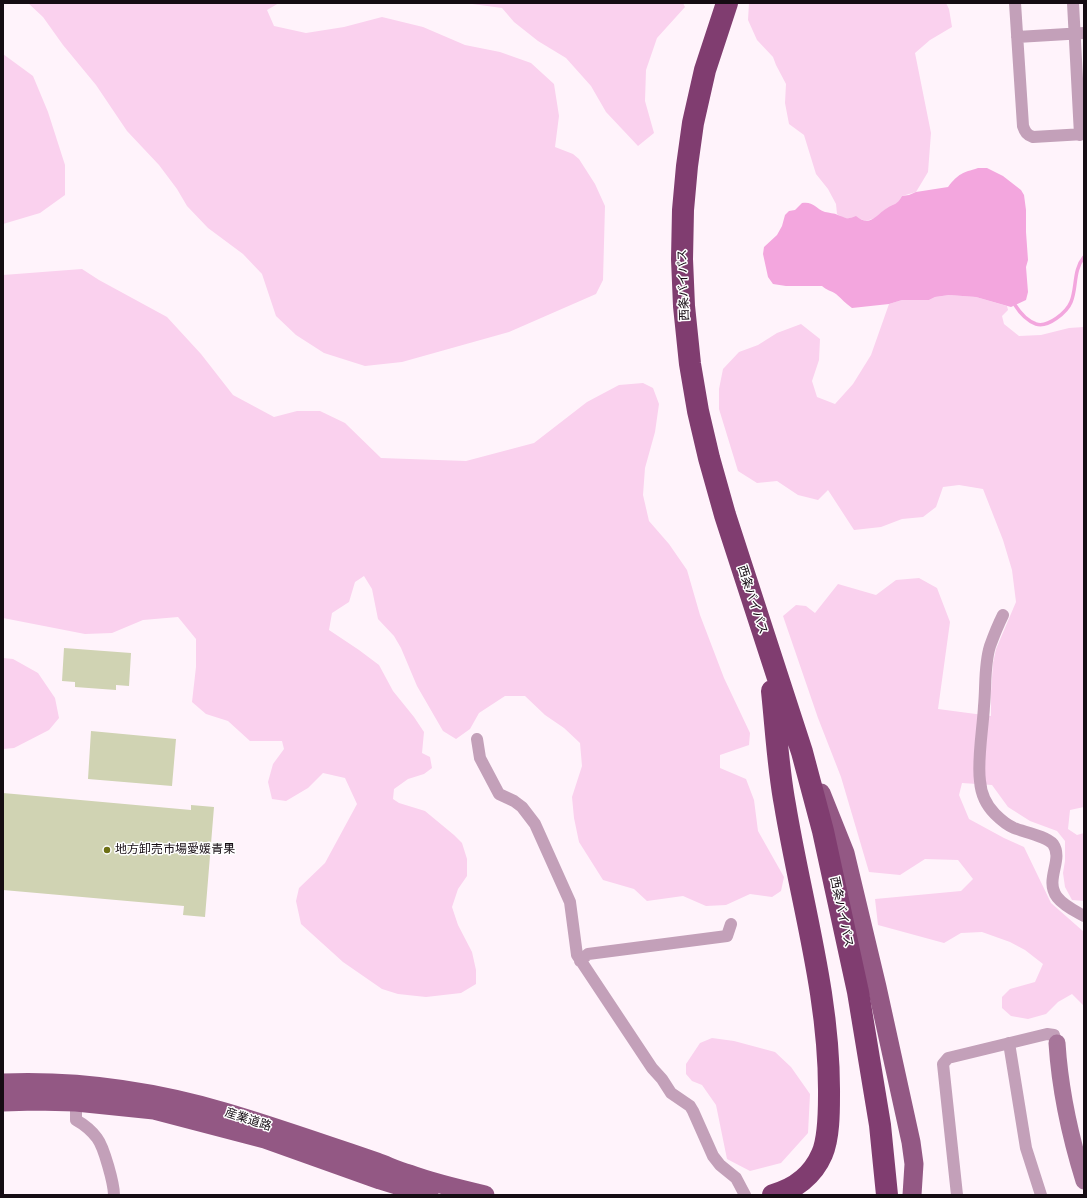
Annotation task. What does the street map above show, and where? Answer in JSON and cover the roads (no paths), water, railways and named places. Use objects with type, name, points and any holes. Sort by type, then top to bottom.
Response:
[{"type":"highway","name":"西条バイパス","points":[[727,3],[706,70],[689,152],[684,210],[682,259],[684,306],[690,364],[698,411],[725,515],[802,752],[823,831],[858,992],[880,1125],[887,1195]]},
{"type":"highway","points":[[768,650],[781,781],[820,983],[826,1026],[830,1080],[829,1121],[823,1153],[815,1168],[802,1181],[788,1190],[773,1195]]},
{"type":"main road","points":[[802,752],[825,802],[846,861],[877,987],[911,1142],[914,1164],[912,1195]]},
{"type":"main road","name":"産業道路","points":[[3,1083],[61,1083],[113,1089],[174,1099],[224,1112],[378,1163],[413,1182],[430,1195]]},
{"type":"main road","name":"産業道路","points":[[3,1102],[76,1102],[154,1110],[265,1139],[380,1180],[413,1182],[485,1195]]},
{"type":"street","points":[[1015,3],[1023,126],[1028,136],[1033,137],[1082,134],[1079,33],[1073,3]]},
{"type":"street","points":[[1017,37],[1079,33]]},
{"type":"street","points":[[1002,615],[990,646],[986,664],[979,772],[983,795],[989,807],[1007,824],[1051,842],[1056,853],[1052,879],[1054,891],[1065,905],[1084,916]]},
{"type":"street","points":[[477,740],[480,758],[500,794],[522,807],[535,824],[570,902],[577,955],[580,961],[652,1068],[662,1079],[671,1093],[690,1106],[693,1110],[713,1156],[720,1165],[736,1178],[745,1195]]},
{"type":"street","points":[[580,961],[588,954],[727,936],[731,924]]},
{"type":"street","points":[[957,1195],[943,1064],[948,1058],[1047,1034],[1054,1035],[1057,1043],[1062,1094],[1074,1151],[1084,1181]]},
{"type":"street","points":[[1009,1043],[1026,1148],[1040,1195]]},
{"type":"street","points":[[76,1102],[76,1120],[88,1127],[98,1140],[114,1195]]},
{"type":"waterway","points":[[1015,305],[1024,316],[1036,324],[1046,324],[1056,318],[1066,310],[1071,302],[1078,268],[1084,257]]},
{"type":"place","name":"地方卸売市場愛媛青果","points":[[107,850]]}]
